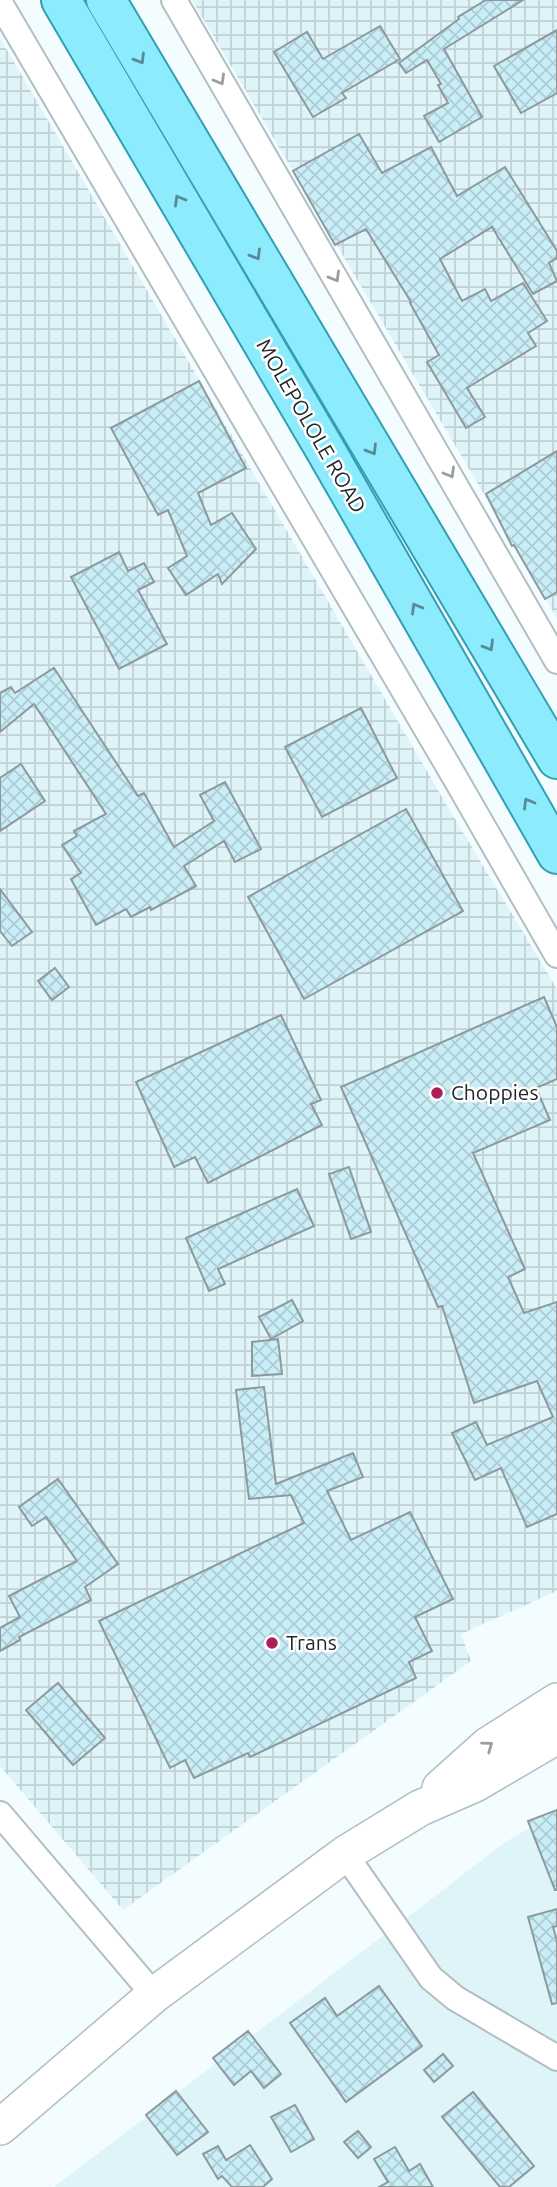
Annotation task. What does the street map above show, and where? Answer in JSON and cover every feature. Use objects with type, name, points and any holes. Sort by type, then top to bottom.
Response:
[{"type":"main road","name":"MOLEPOLOLE ROAD","points":[[61,0],[326,451],[557,854]]},
{"type":"main road","name":"MOLEPOLOLE ROAD","points":[[106,0],[557,759]]},
{"type":"main road","points":[[420,1808],[488,1745],[557,1701]]},
{"type":"main road","points":[[0,2127],[154,1995],[345,1854],[420,1808],[475,1783],[557,1737]]},
{"type":"street","points":[[174,0],[557,661]]},
{"type":"street","points":[[0,2],[557,955]]},
{"type":"street","points":[[0,1814],[154,1995]]},
{"type":"street","points":[[345,1854],[430,1978],[455,1998],[557,2058]]},
{"type":"shaded area","points":[[192,0],[557,0],[557,618]]},
{"type":"shaded area","points":[[0,38],[449,809],[557,989],[557,1591],[461,1634],[471,1661],[123,1910],[0,1766]]},
{"type":"shaded area","points":[[557,1812],[557,2187],[54,2187],[507,1841]]},
{"type":"building","points":[[486,0],[523,0],[444,49],[482,117],[439,142],[424,116],[448,103],[438,85],[441,84],[427,60],[406,73],[399,63],[459,19],[458,17]]},
{"type":"building","points":[[380,26],[400,59],[342,93],[346,98],[313,117],[274,52],[307,32],[323,59]]},
{"type":"building","points":[[557,30],[557,93],[521,113],[494,66]]},
{"type":"building","points":[[359,134],[382,173],[431,147],[457,196],[505,167],[557,251],[557,258],[549,263],[557,281],[533,294],[492,227],[440,259],[462,301],[485,289],[491,301],[523,283],[547,321],[528,333],[536,346],[467,388],[485,417],[466,428],[427,362],[439,355],[411,302],[366,229],[335,245],[293,171]]},
{"type":"building","points":[[199,381],[246,468],[198,493],[211,525],[232,513],[256,549],[222,584],[218,574],[186,595],[168,568],[187,556],[168,510],[158,515],[111,428]]},
{"type":"building","points":[[557,451],[557,592],[545,599],[514,545],[512,546],[486,494]]},
{"type":"building","points":[[119,552],[128,571],[144,563],[154,582],[138,590],[167,644],[119,669],[71,577]]},
{"type":"building","points":[[54,668],[138,796],[144,793],[174,847],[214,821],[200,795],[225,782],[261,849],[235,862],[224,841],[184,866],[196,886],[151,910],[150,907],[131,917],[126,909],[96,925],[71,879],[81,873],[62,845],[77,836],[74,831],[106,814],[34,704],[0,732],[0,693],[11,687],[15,693]]},
{"type":"building","points":[[361,708],[397,778],[322,817],[285,747]]},
{"type":"building","points":[[21,764],[45,801],[0,831],[0,778]]},
{"type":"building","points":[[406,809],[463,911],[304,999],[248,897]]},
{"type":"building","points":[[0,889],[32,932],[12,946],[0,931]]},
{"type":"building","points":[[55,968],[69,987],[52,1000],[38,981]]},
{"type":"building","points":[[544,997],[557,1027],[557,1079],[536,1088],[550,1120],[473,1153],[525,1269],[508,1277],[524,1313],[557,1302],[557,1514],[527,1527],[501,1468],[475,1480],[452,1433],[476,1422],[487,1445],[553,1417],[537,1381],[474,1403],[442,1306],[438,1307],[341,1087]]},
{"type":"building","points":[[281,1015],[321,1100],[311,1104],[322,1125],[208,1183],[195,1157],[174,1167],[136,1082]]},
{"type":"building","points":[[349,1167],[371,1232],[351,1239],[329,1174]]},
{"type":"building","points":[[297,1189],[314,1226],[218,1269],[225,1284],[209,1291],[186,1238]]},
{"type":"building","points":[[292,1300],[303,1321],[271,1339],[259,1317]]},
{"type":"building","points":[[278,1339],[282,1374],[252,1376],[252,1342]]},
{"type":"building","points":[[264,1387],[276,1484],[353,1453],[363,1477],[327,1491],[351,1540],[410,1512],[453,1599],[415,1617],[432,1651],[409,1662],[416,1678],[250,1757],[248,1753],[194,1778],[185,1760],[170,1768],[99,1621],[304,1523],[291,1495],[249,1499],[236,1390]]},
{"type":"building","points":[[58,1479],[118,1564],[85,1587],[91,1600],[19,1637],[20,1640],[0,1651],[0,1628],[20,1617],[9,1596],[77,1561],[46,1517],[32,1526],[19,1507]]},
{"type":"building","points":[[58,1683],[105,1738],[73,1765],[26,1710]]},
{"type":"building","points":[[557,1810],[557,1890],[555,1890],[528,1821]]},
{"type":"building","points":[[557,1909],[557,1926],[553,1927],[557,1941],[557,2003],[552,2004],[528,1917]]},
{"type":"building","points":[[379,1986],[422,2046],[346,2102],[290,2023],[325,1998],[337,2016]]},
{"type":"building","points":[[248,2031],[281,2074],[264,2088],[251,2071],[234,2085],[213,2058]]},
{"type":"building","points":[[443,2054],[453,2066],[434,2082],[424,2070]]},
{"type":"building","points":[[176,2091],[208,2132],[177,2155],[146,2115]]},
{"type":"building","points":[[473,2092],[534,2166],[509,2187],[500,2187],[442,2117]]},
{"type":"building","points":[[295,2105],[314,2139],[291,2152],[271,2117]]},
{"type":"building","points":[[358,2131],[371,2147],[358,2158],[344,2142]]},
{"type":"building","points":[[250,2145],[272,2179],[263,2187],[232,2187],[222,2176],[218,2179],[203,2154],[218,2146],[226,2160]]},
{"type":"building","points":[[395,2147],[409,2171],[420,2164],[433,2187],[379,2187],[388,2182],[374,2159]]},
{"type":"place","name":"Choppies","points":[[437,1093]]},
{"type":"place","name":"Trans","points":[[272,1643]]}]
